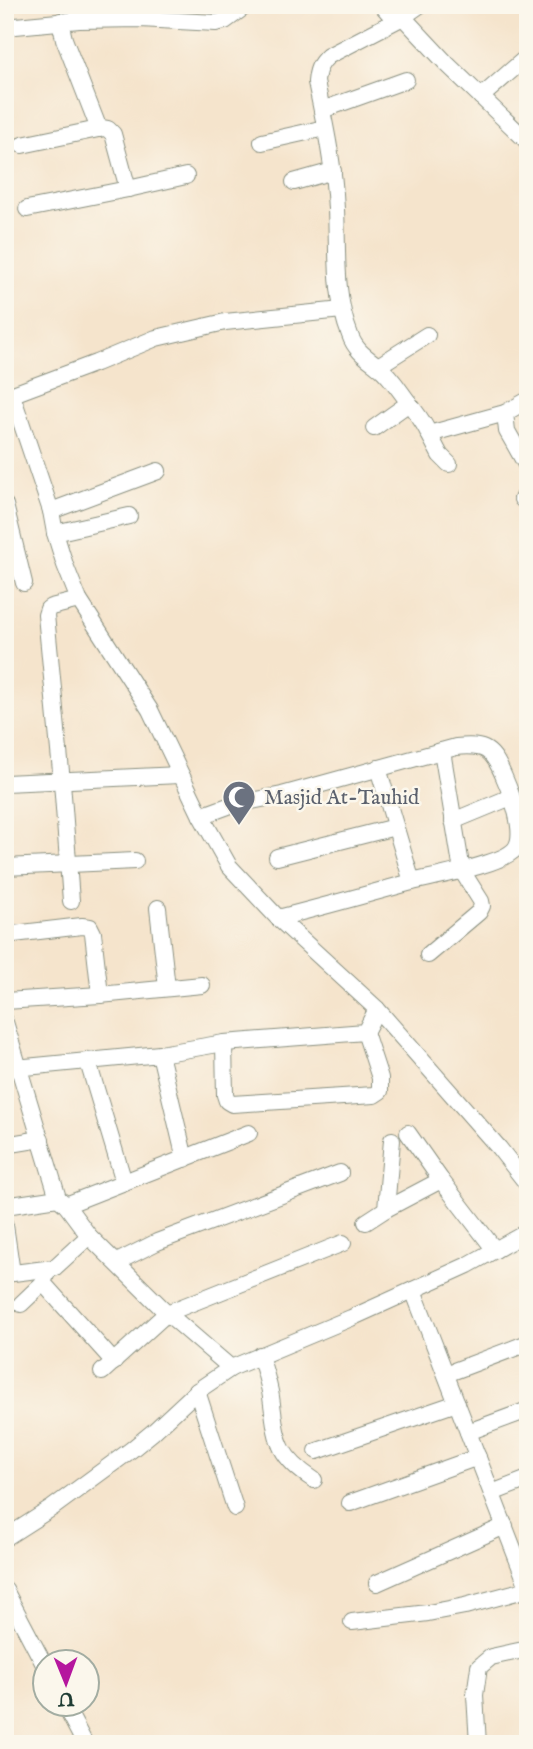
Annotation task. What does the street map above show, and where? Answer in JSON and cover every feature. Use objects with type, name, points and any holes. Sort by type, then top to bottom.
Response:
[{"type":"street","points":[[5,27],[144,12],[216,23],[225,21],[247,5]]},
{"type":"street","points":[[382,5],[399,18],[528,142]]},
{"type":"street","points":[[421,5],[328,56],[320,63],[316,82],[333,172],[336,262],[342,310],[350,336],[358,349],[397,386],[422,420],[440,455],[449,464]]},
{"type":"street","points":[[60,21],[64,39],[99,129]]},
{"type":"street","points":[[481,97],[528,56]]},
{"type":"street","points":[[322,110],[406,80]]},
{"type":"street","points":[[262,142],[325,128]]},
{"type":"street","points":[[22,145],[108,129],[113,134],[128,190]]},
{"type":"street","points":[[294,182],[333,172]]},
{"type":"street","points":[[27,209],[186,176]]},
{"type":"street","points":[[342,310],[225,322],[156,338],[9,396],[51,511],[55,533],[79,600],[150,710],[180,775],[229,866],[278,918],[376,1009],[499,1148],[528,1185]]},
{"type":"street","points":[[377,366],[427,335]]},
{"type":"street","points":[[429,434],[505,413],[528,400]]},
{"type":"street","points":[[374,428],[409,403]]},
{"type":"street","points":[[505,413],[508,430],[528,468]]},
{"type":"street","points":[[51,511],[158,471]]},
{"type":"street","points":[[5,505],[23,583]]},
{"type":"street","points":[[55,533],[129,516]]},
{"type":"street","points":[[71,901],[46,615],[51,607],[79,600]]},
{"type":"street","points":[[201,816],[231,805],[282,795],[456,747],[476,746],[489,750],[496,760],[511,797],[520,828],[515,849],[507,855],[462,871],[278,918]]},
{"type":"street","points":[[428,956],[479,912],[482,906],[462,871],[442,751]]},
{"type":"street","points":[[378,768],[412,882]]},
{"type":"street","points":[[5,783],[180,775]]},
{"type":"street","points":[[453,821],[511,797]]},
{"type":"street","points":[[277,857],[395,827]]},
{"type":"street","points":[[5,867],[135,861]]},
{"type":"street","points":[[159,908],[167,988]]},
{"type":"street","points":[[5,935],[82,926],[90,928],[93,933],[100,995]]},
{"type":"street","points":[[5,1001],[202,985]]},
{"type":"street","points":[[224,1043],[225,1095],[227,1101],[232,1104],[374,1095],[380,1091],[380,1078],[365,1032],[376,1009]]},
{"type":"street","points":[[5,1022],[11,1068],[41,1139],[62,1201],[89,1236],[167,1313],[231,1368]]},
{"type":"street","points":[[11,1068],[160,1054],[224,1043],[365,1032]]},
{"type":"street","points":[[160,1054],[185,1158]]},
{"type":"street","points":[[88,1062],[124,1182]]},
{"type":"street","points":[[5,1206],[62,1201],[124,1182],[249,1133]]},
{"type":"street","points":[[408,1133],[495,1250]]},
{"type":"street","points":[[5,1145],[41,1139]]},
{"type":"street","points":[[386,1209],[392,1140]]},
{"type":"street","points":[[117,1262],[157,1242],[340,1173]]},
{"type":"street","points":[[366,1222],[441,1180]]},
{"type":"street","points":[[5,1225],[9,1274],[45,1276]]},
{"type":"street","points":[[5,1538],[52,1508],[131,1450],[197,1391],[231,1368],[413,1290],[495,1250],[528,1230]]},
{"type":"street","points":[[20,1304],[45,1276],[89,1236]]},
{"type":"street","points":[[45,1276],[108,1367],[167,1313],[343,1243]]},
{"type":"street","points":[[352,1622],[466,1606],[527,1581],[413,1290]]},
{"type":"street","points":[[446,1374],[528,1343]]},
{"type":"street","points":[[260,1355],[277,1437],[291,1463],[314,1480]]},
{"type":"street","points":[[197,1391],[235,1507]]},
{"type":"street","points":[[317,1451],[457,1404]]},
{"type":"street","points":[[468,1432],[528,1410]]},
{"type":"street","points":[[350,1503],[478,1457]]},
{"type":"street","points":[[492,1493],[528,1479]]},
{"type":"street","points":[[377,1583],[505,1526]]},
{"type":"street","points":[[5,1590],[35,1648]]},
{"type":"street","points":[[478,1744],[475,1695],[479,1667],[491,1657],[528,1648]]},
{"type":"street","points":[[72,1718],[85,1744]]},
{"type":"place","name":"Masjid At-Tauhid","points":[[239,827]]}]
